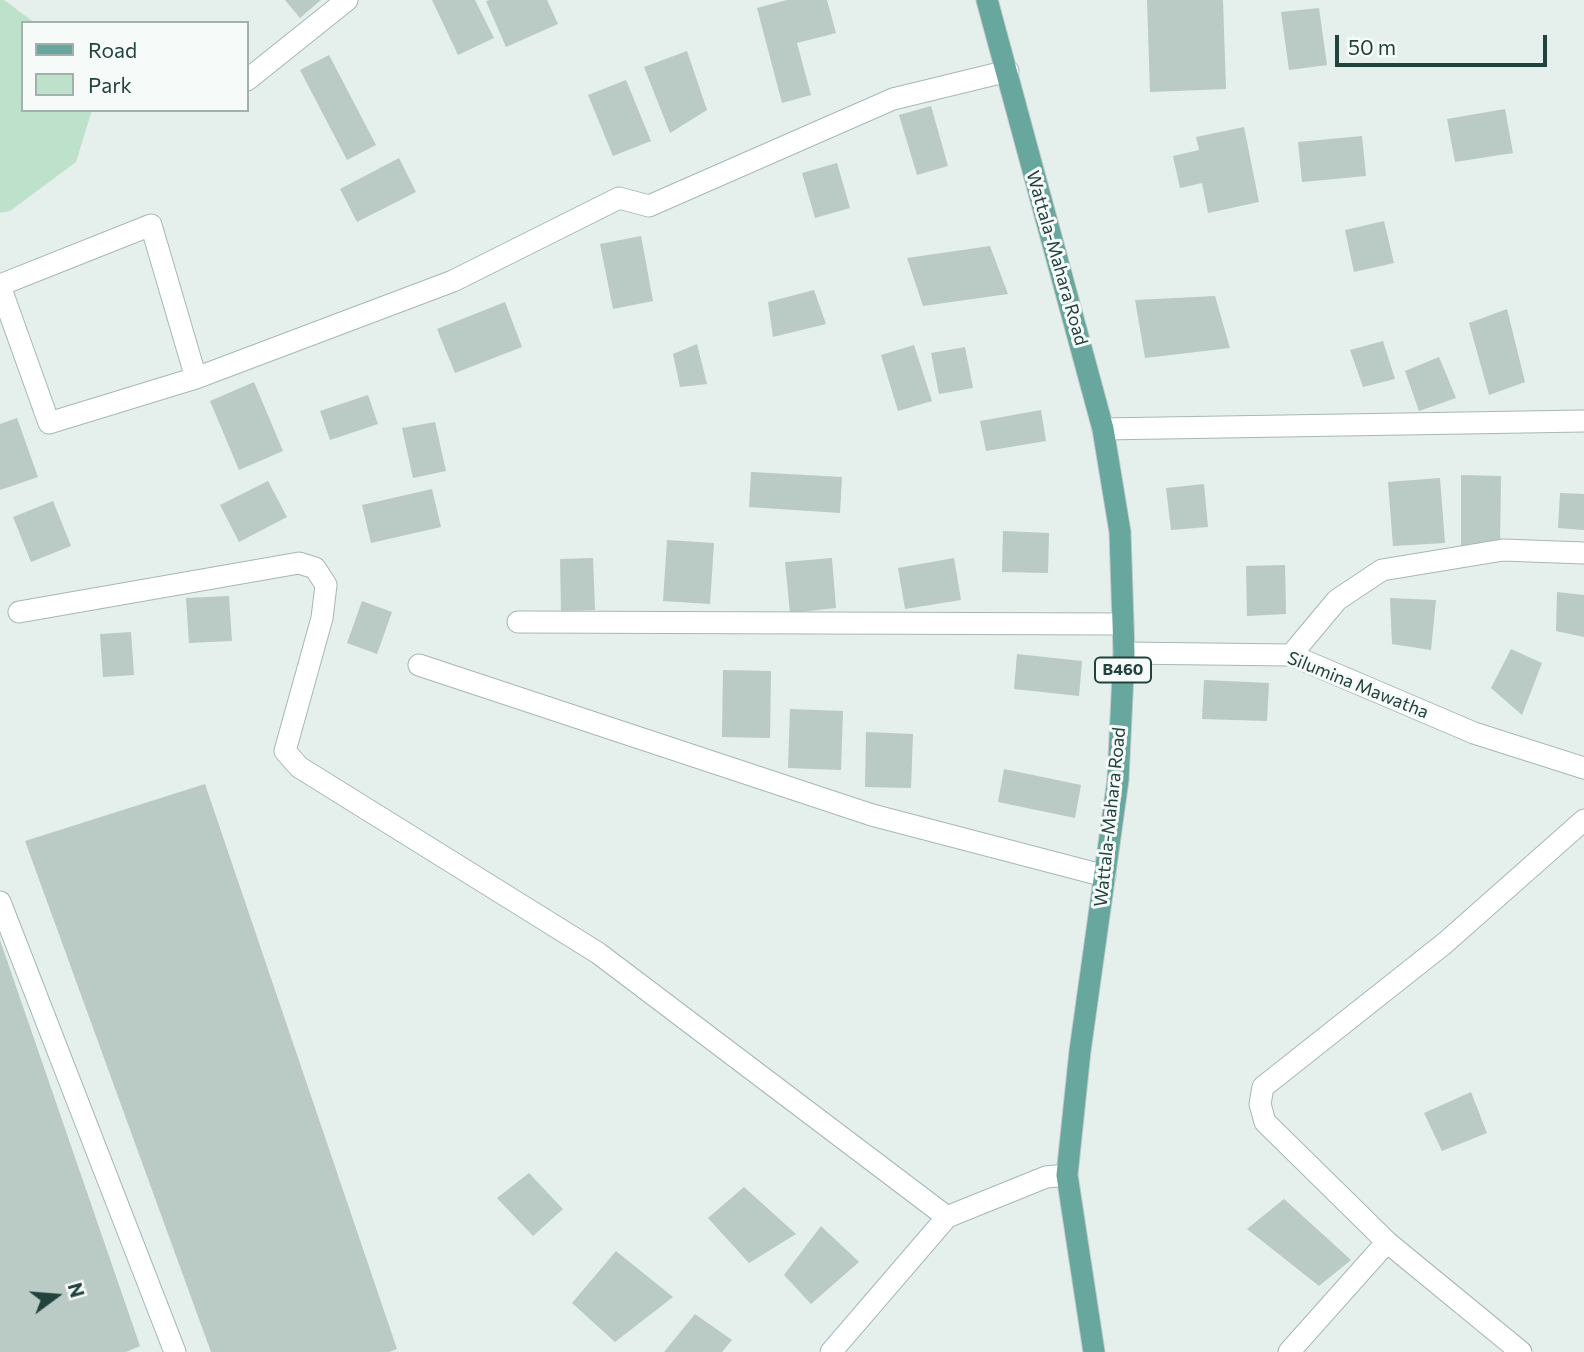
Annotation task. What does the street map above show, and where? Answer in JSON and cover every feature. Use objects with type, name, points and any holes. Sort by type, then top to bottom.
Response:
[{"type":"main road","name":"Wattala-Mahara Road","points":[[987,0],[1103,429],[1120,531],[1124,653],[1118,780],[1080,1051],[1067,1175],[1094,1352]]},
{"type":"street","points":[[248,79],[347,0]]},
{"type":"street","points":[[197,378],[150,225],[0,286],[49,423],[197,378],[453,281],[619,198],[649,205],[893,99],[1008,71]]},
{"type":"street","points":[[1103,429],[1584,421]]},
{"type":"street","points":[[1291,655],[1337,600],[1382,570],[1503,550],[1584,553]]},
{"type":"street","points":[[19,612],[299,563],[315,568],[326,585],[322,618],[285,751],[299,767],[598,953],[947,1217]]},
{"type":"street","points":[[518,622],[1123,624]]},
{"type":"street","name":"Silumina Mawatha","points":[[1124,653],[1291,655],[1474,733],[1584,768]]},
{"type":"street","points":[[419,664],[872,815],[1105,876]]},
{"type":"street","points":[[1521,1352],[1387,1242],[1265,1122],[1260,1104],[1263,1087],[1445,943],[1584,820]]},
{"type":"street","points":[[0,902],[175,1352]]},
{"type":"street","points":[[831,1352],[947,1217],[1046,1177],[1067,1175]]},
{"type":"street","points":[[1289,1352],[1387,1242]]},
{"type":"green space","points":[[0,0],[4,0],[32,21],[21,21],[21,112],[91,112],[76,162],[10,211],[0,213]]},
{"type":"building","points":[[285,0],[321,0],[300,18]]},
{"type":"building","points":[[432,0],[475,0],[494,38],[458,55]]},
{"type":"building","points":[[547,0],[558,24],[506,47],[486,1]]},
{"type":"building","points":[[787,0],[827,0],[836,33],[797,43],[811,95],[782,103],[757,8]]},
{"type":"building","points":[[1147,0],[1223,0],[1226,89],[1150,92]]},
{"type":"building","points":[[1319,8],[1327,65],[1289,70],[1281,12]]},
{"type":"building","points":[[687,51],[707,110],[670,133],[644,67]]},
{"type":"building","points":[[329,55],[376,145],[347,160],[300,70]]},
{"type":"building","points":[[626,80],[651,141],[613,156],[588,95]]},
{"type":"building","points":[[931,106],[948,166],[917,175],[899,115]]},
{"type":"building","points":[[1505,109],[1513,153],[1455,162],[1447,119]]},
{"type":"building","points":[[1244,127],[1259,202],[1208,213],[1202,183],[1180,188],[1173,156],[1199,150],[1196,137]]},
{"type":"building","points":[[1362,136],[1366,176],[1302,182],[1298,142]]},
{"type":"building","points":[[399,158],[416,192],[357,222],[340,189]]},
{"type":"building","points":[[837,163],[850,208],[815,218],[802,173]]},
{"type":"building","points":[[1384,221],[1394,263],[1354,272],[1345,230]]},
{"type":"building","points":[[641,236],[653,301],[613,309],[600,244]]},
{"type":"building","points":[[990,246],[1008,294],[923,306],[907,258]]},
{"type":"building","points":[[814,290],[826,324],[773,337],[768,302]]},
{"type":"building","points":[[1215,296],[1230,348],[1145,358],[1135,300]]},
{"type":"building","points":[[505,302],[522,347],[455,373],[437,329]]},
{"type":"building","points":[[1507,309],[1525,382],[1489,395],[1469,323]]},
{"type":"building","points":[[1383,341],[1395,379],[1363,387],[1350,350]]},
{"type":"building","points":[[697,344],[707,384],[680,387],[673,354]]},
{"type":"building","points":[[914,345],[932,401],[898,411],[881,355]]},
{"type":"building","points":[[965,347],[973,388],[939,394],[931,353]]},
{"type":"building","points":[[1439,357],[1456,398],[1419,411],[1405,371]]},
{"type":"building","points":[[254,382],[283,451],[239,470],[210,401]]},
{"type":"building","points":[[368,395],[378,424],[330,440],[320,411]]},
{"type":"building","points":[[1041,410],[1046,441],[986,451],[980,421]]},
{"type":"building","points":[[17,418],[38,477],[0,490],[0,424]]},
{"type":"building","points":[[435,422],[446,471],[413,478],[402,428]]},
{"type":"building","points":[[751,472],[842,477],[840,513],[749,507]]},
{"type":"building","points":[[1461,475],[1501,476],[1500,547],[1461,546]]},
{"type":"building","points":[[1440,478],[1445,543],[1393,546],[1388,482]]},
{"type":"building","points":[[268,481],[287,517],[239,542],[220,505]]},
{"type":"building","points":[[1204,484],[1208,527],[1171,530],[1166,488]]},
{"type":"building","points":[[432,489],[441,527],[371,543],[362,505]]},
{"type":"building","points":[[1560,493],[1584,494],[1584,530],[1558,528]]},
{"type":"building","points":[[53,501],[71,546],[31,562],[13,517]]},
{"type":"building","points":[[1003,531],[1049,533],[1048,573],[1002,572]]},
{"type":"building","points":[[667,540],[714,543],[710,604],[663,601]]},
{"type":"building","points":[[593,558],[595,610],[561,611],[560,559]]},
{"type":"building","points":[[832,558],[836,608],[790,613],[785,562]]},
{"type":"building","points":[[954,558],[961,600],[905,609],[898,568]]},
{"type":"building","points":[[1285,565],[1286,614],[1247,616],[1246,566]]},
{"type":"building","points":[[1557,592],[1584,595],[1584,637],[1556,631]]},
{"type":"building","points":[[229,596],[232,641],[189,643],[186,598]]},
{"type":"building","points":[[1390,598],[1436,600],[1431,650],[1392,644]]},
{"type":"building","points":[[362,601],[392,612],[377,654],[347,643]]},
{"type":"building","points":[[131,632],[134,675],[103,677],[100,634]]},
{"type":"building","points":[[1511,649],[1542,663],[1522,715],[1491,688]]},
{"type":"building","points":[[1017,654],[1082,661],[1079,696],[1014,689]]},
{"type":"building","points":[[723,670],[771,671],[770,738],[722,737]]},
{"type":"building","points":[[1204,680],[1269,683],[1267,721],[1202,719]]},
{"type":"building","points":[[790,709],[843,711],[841,770],[788,768]]},
{"type":"building","points":[[866,732],[913,734],[911,788],[865,787]]},
{"type":"building","points":[[1004,769],[1081,785],[1075,818],[998,802]]},
{"type":"building","points":[[205,784],[397,1349],[389,1352],[211,1352],[25,841]]},
{"type":"building","points":[[0,940],[140,1346],[126,1352],[0,1352]]},
{"type":"building","points":[[1471,1092],[1487,1133],[1442,1151],[1424,1113]]},
{"type":"building","points":[[529,1173],[563,1209],[533,1236],[497,1198]]},
{"type":"building","points":[[744,1187],[796,1234],[749,1263],[708,1218]]},
{"type":"building","points":[[1284,1199],[1351,1260],[1319,1286],[1247,1229]]},
{"type":"building","points":[[821,1226],[859,1262],[811,1304],[784,1275]]},
{"type":"building","points":[[616,1251],[673,1297],[615,1342],[572,1303]]},
{"type":"building","points":[[695,1314],[732,1340],[722,1352],[664,1352]]}]
